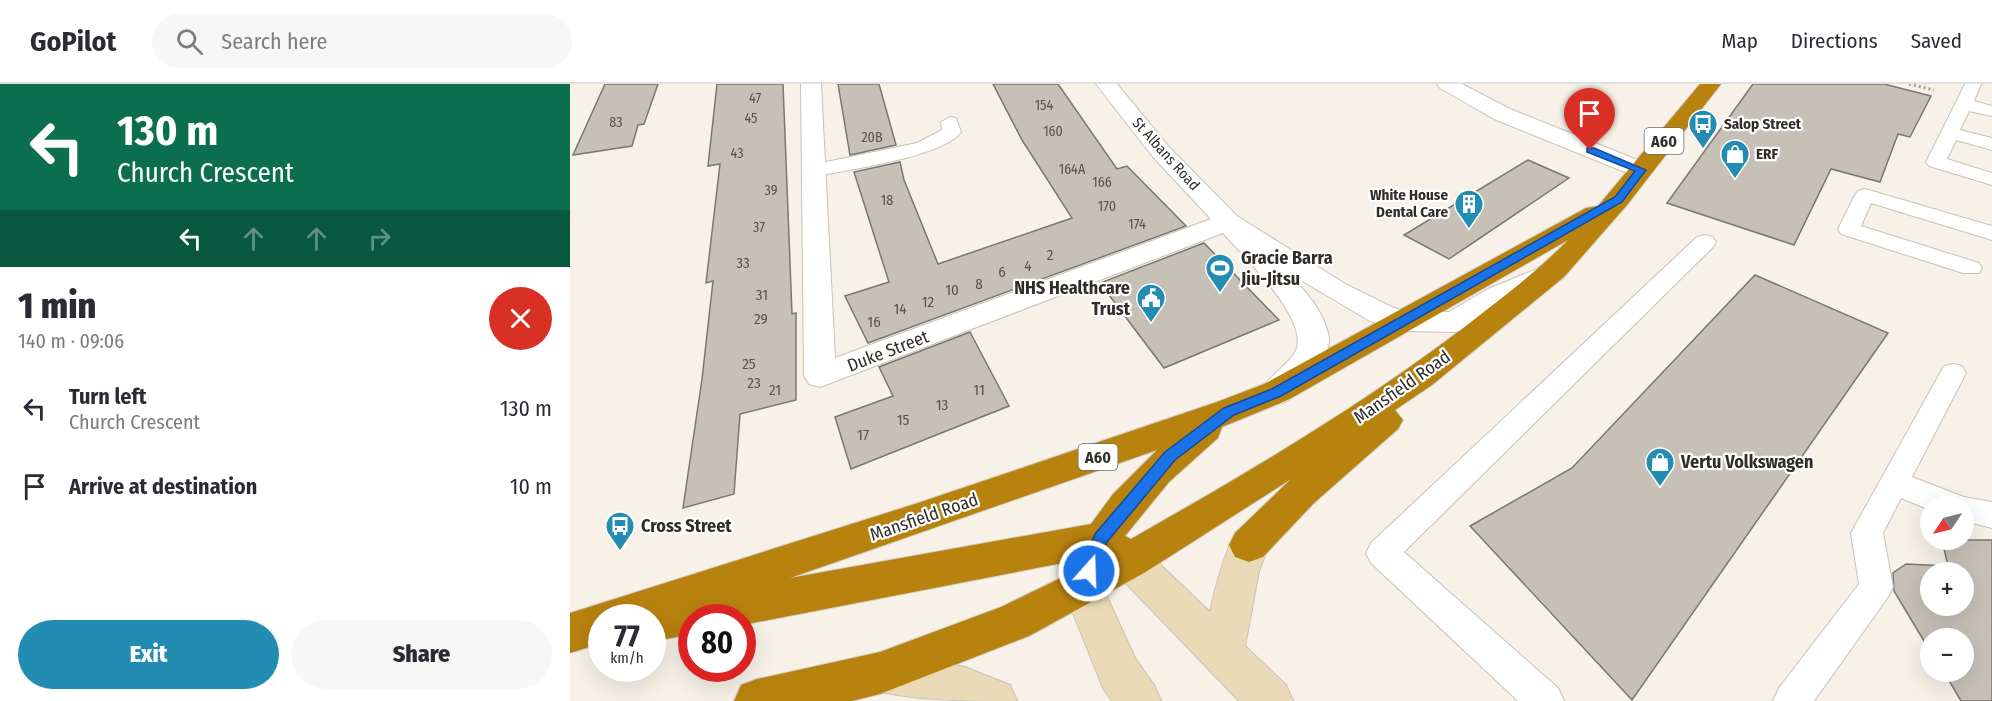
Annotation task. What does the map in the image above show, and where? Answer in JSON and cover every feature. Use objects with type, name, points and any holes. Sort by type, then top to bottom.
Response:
[{"type":"highway","name":"Mansfield Road","points":[[666,621],[1115,550],[1208,514],[1421,377],[1554,271],[1618,200],[1712,84]]},
{"type":"highway","name":"Mansfield Road","points":[[660,604],[907,523],[1229,411],[1276,392],[1618,200]]},
{"type":"highway","name":"A60","points":[[1250,545],[1301,492],[1387,419],[1421,377]]},
{"type":"highway","name":"Mansfield Road","points":[[757,701],[880,673],[1014,622],[1083,588],[1115,550],[1170,456],[1229,411]]},
{"type":"highway","points":[[570,633],[588,627]]},
{"type":"highway","points":[[570,639],[588,636]]},
{"type":"main road","points":[[1222,653],[1239,571],[1250,545]]},
{"type":"main road","points":[[1115,550],[1270,701]]},
{"type":"main road","points":[[1083,588],[1119,673],[1138,701]]},
{"type":"main road","points":[[880,673],[965,689],[994,701]]},
{"type":"street","name":"Duke Street","points":[[811,84],[820,376],[1228,222]]},
{"type":"street","name":"St Albans Road","points":[[1106,84],[1161,152],[1228,222],[1305,310],[1314,339],[1309,358],[1276,392]]},
{"type":"street","points":[[1447,84],[1502,114],[1641,170]]},
{"type":"street","name":"St Albans Road","points":[[1228,222],[1337,291],[1381,314],[1403,321],[1455,322],[1498,296],[1554,271]]},
{"type":"lane","points":[[1973,84],[1936,162],[1992,179]]},
{"type":"lane","points":[[1964,104],[1992,111]]},
{"type":"lane","points":[[812,171],[933,144],[952,132],[950,122]]},
{"type":"lane","points":[[1951,133],[1992,144]]},
{"type":"lane","points":[[1971,268],[1849,229],[1865,195],[1992,233]]},
{"type":"lane","points":[[1545,701],[1382,553],[1705,242]]},
{"type":"lane","points":[[1792,701],[1876,587],[1867,533],[1953,374]]},
{"type":"lane","points":[[1894,483],[1928,496]]},
{"type":"lane","points":[[1974,511],[1992,515]]},
{"type":"building","points":[[605,84],[658,84],[644,124],[638,125],[632,146],[573,155]]},
{"type":"building","points":[[717,84],[783,84],[792,314],[796,313],[796,400],[740,414],[734,494],[683,508],[702,379],[713,281],[706,283],[720,164],[708,166]]},
{"type":"building","points":[[838,84],[879,84],[896,145],[850,155]]},
{"type":"building","points":[[993,84],[1058,84],[1117,169],[1127,166],[1186,226],[868,343],[845,296],[889,282],[854,172],[900,162],[904,180],[938,264],[1072,218],[1022,140]]},
{"type":"building","name":"ERF","points":[[1753,84],[1884,84],[1931,96],[1910,137],[1898,134],[1880,182],[1831,169],[1794,245],[1667,203]]},
{"type":"building","points":[[1528,160],[1569,178],[1449,259],[1404,235]]},
{"type":"building","points":[[1204,243],[1279,320],[1164,368],[1100,283]]},
{"type":"building","name":"Vertu Volkswagen","points":[[1755,275],[1888,333],[1632,700],[1470,526],[1572,468]]},
{"type":"building","points":[[970,332],[1009,406],[851,469],[835,417],[893,396],[879,367]]},
{"type":"building","points":[[1974,540],[1992,540],[1992,701],[1961,701],[1950,682],[1974,682],[1974,628],[1920,628],[1920,634],[1894,591],[1893,573],[1906,564],[1920,565],[1920,616],[1974,616],[1974,562],[1947,562],[1944,550],[1974,550]]},
{"type":"place","name":"Salop Street","points":[[1703,150]]},
{"type":"place","name":"ERF","points":[[1735,180]]},
{"type":"place","name":"White House Dental Care","points":[[1469,230]]},
{"type":"place","name":"Gracie Barra Jiu-Jitsu","points":[[1220,294]]},
{"type":"place","name":"NHS Healthcare Trust","points":[[1151,324]]},
{"type":"place","name":"Vertu Volkswagen","points":[[1660,488]]},
{"type":"place","name":"Cross Street","points":[[620,552]]},
{"type":"route","points":[[1089,571],[1100,539],[1149,478],[1170,456],[1229,411],[1276,392],[1618,200],[1641,170],[1590,150]]}]
